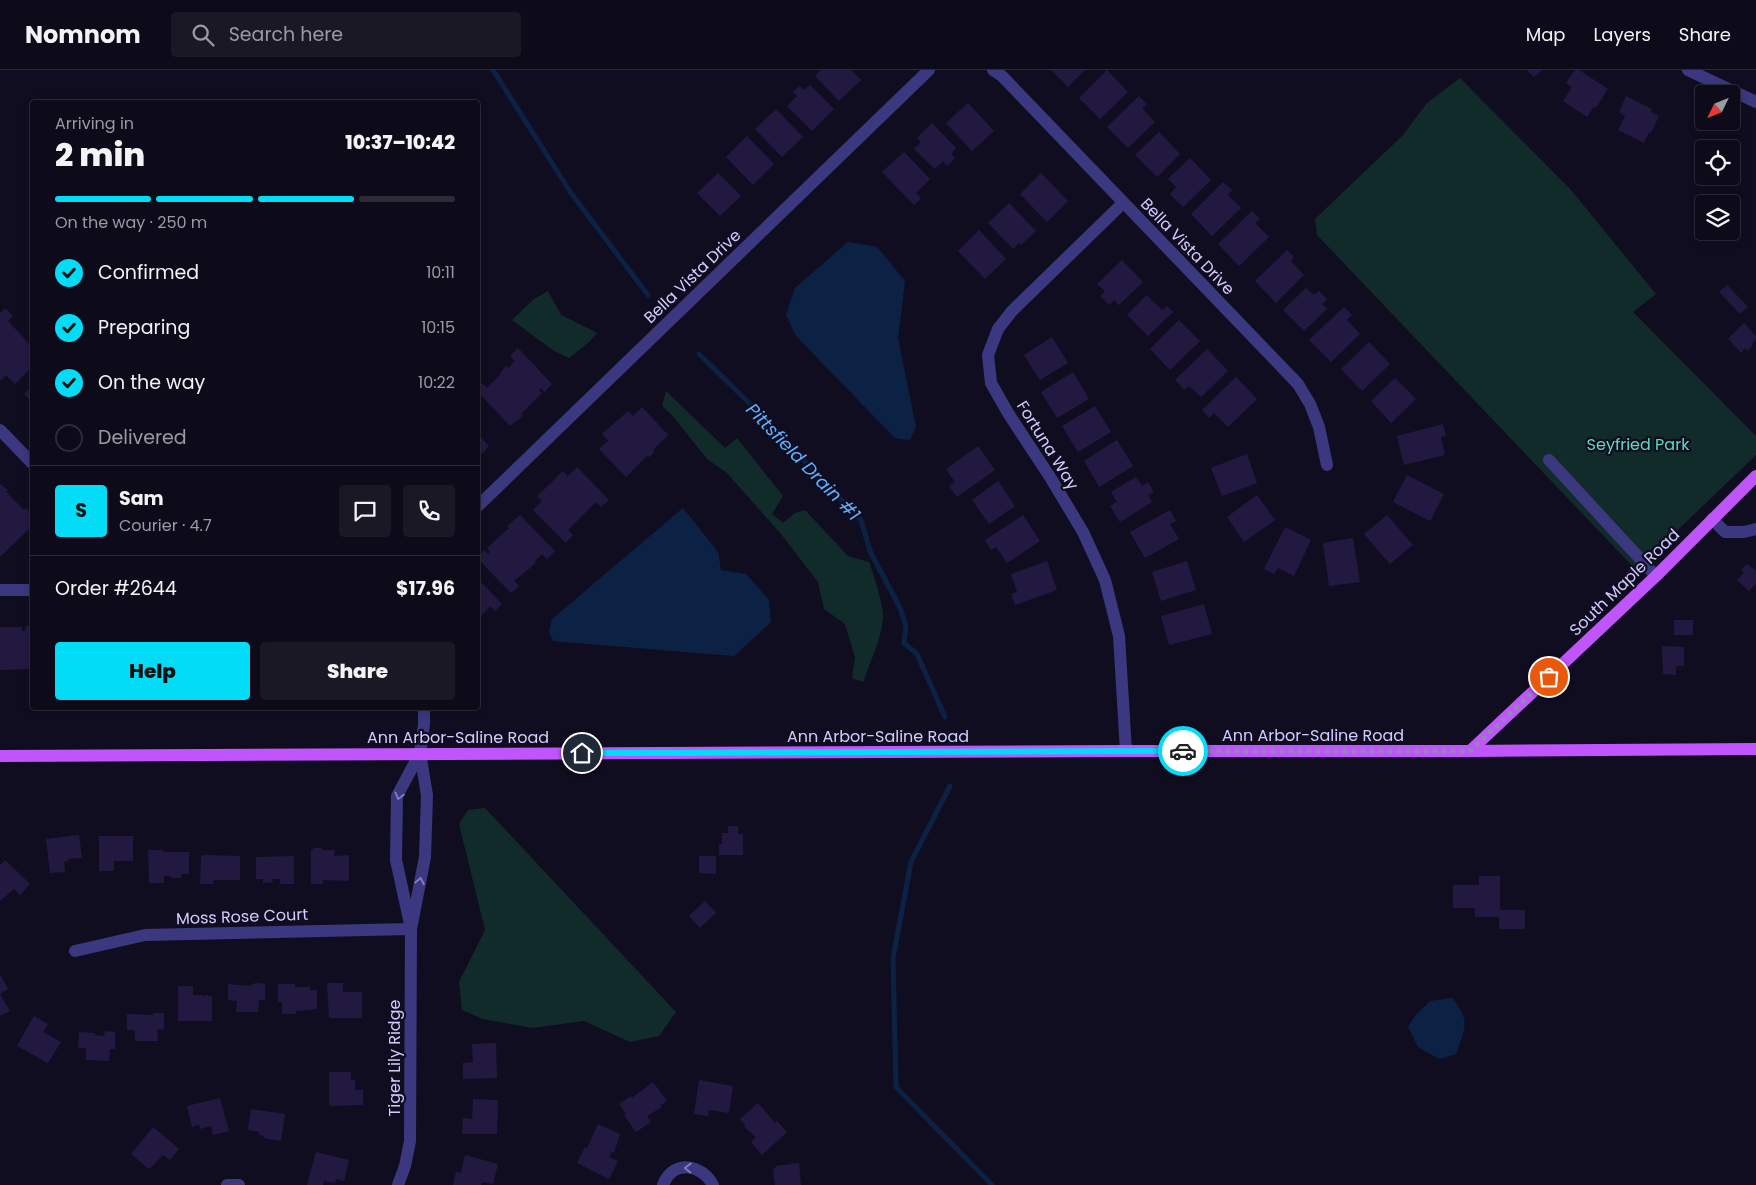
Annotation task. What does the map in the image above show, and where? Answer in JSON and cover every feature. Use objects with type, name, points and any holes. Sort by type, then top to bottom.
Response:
[{"type":"main road","name":"South Maple Road","points":[[1470,751],[1656,576],[1756,476]]},
{"type":"main road","name":"Ann Arbor-Saline Road","points":[[0,756],[1756,749]]},
{"type":"street","name":"Bella Vista Drive","points":[[480,504],[929,70]]},
{"type":"street","name":"Bella Vista Drive","points":[[993,70],[1002,76],[1298,384],[1310,404],[1319,427],[1327,465]]},
{"type":"street","points":[[1688,70],[1707,74],[1756,102]]},
{"type":"street","name":"Fortuna Way","points":[[1123,203],[1012,311],[998,329],[988,355],[991,383],[1083,532],[1105,580],[1119,636],[1126,751]]},
{"type":"street","points":[[0,430],[30,461]]},
{"type":"street","points":[[1549,460],[1656,576]]},
{"type":"street","points":[[1712,519],[1725,532],[1744,532],[1756,529]]},
{"type":"street","points":[[0,590],[30,590]]},
{"type":"street","points":[[420,753],[424,710]]},
{"type":"street","name":"Tiger Lily Ridge","points":[[411,929],[396,860],[396,796],[420,753]]},
{"type":"street","name":"Tiger Lily Ridge","points":[[398,1185],[405,1166],[410,1141],[411,929],[424,857],[427,795],[420,753]]},
{"type":"street","name":"Moss Rose Court","points":[[75,951],[145,935],[411,929]]},
{"type":"street","points":[[663,1185],[671,1173],[679,1168],[688,1167],[698,1169],[708,1176],[714,1185]]},
{"type":"street","points":[[227,1185],[239,1185]]},
{"type":"green space","name":"Seyfried Park","points":[[1460,78],[1571,190],[1656,294],[1633,312],[1756,436],[1756,455],[1636,570],[1317,235],[1315,219],[1403,135],[1427,103]]},
{"type":"green space","points":[[548,291],[561,315],[597,333],[569,358],[554,351],[512,320],[534,299]]},
{"type":"green space","points":[[666,391],[725,448],[737,438],[783,496],[772,514],[783,523],[795,513],[805,510],[848,556],[869,562],[876,582],[883,619],[878,643],[863,682],[852,678],[855,657],[845,624],[824,609],[818,582],[781,534],[727,473],[707,459],[672,415],[662,406]]},
{"type":"green space","points":[[485,808],[676,1012],[659,1036],[630,1042],[584,1021],[532,1028],[483,1019],[462,1010],[459,982],[485,930],[459,824],[468,810]]},
{"type":"water","points":[[848,242],[877,247],[905,281],[898,338],[916,427],[910,440],[895,438],[796,336],[786,315],[795,288]]},
{"type":"water","points":[[683,508],[718,552],[721,570],[746,574],[769,600],[771,622],[734,656],[553,641],[549,632],[552,619]]},
{"type":"water","points":[[1452,998],[1462,1013],[1464,1031],[1456,1054],[1439,1059],[1418,1047],[1408,1027],[1415,1016],[1430,1001]]},
{"type":"building","points":[[821,70],[851,70],[861,80],[839,101],[815,76]]},
{"type":"building","points":[[1051,70],[1085,70],[1068,87]]},
{"type":"building","points":[[1107,70],[1128,92],[1100,119],[1079,98]]},
{"type":"building","points":[[1527,70],[1542,70],[1534,77]]},
{"type":"building","points":[[1575,70],[1579,70],[1608,89],[1596,108],[1594,107],[1587,117],[1563,101],[1572,87],[1566,83]]},
{"type":"building","points":[[810,85],[834,109],[812,131],[787,106],[797,96],[793,92],[800,86],[804,90]]},
{"type":"building","points":[[1139,96],[1147,104],[1142,108],[1155,122],[1128,148],[1107,127]]},
{"type":"building","points":[[1626,96],[1652,109],[1651,112],[1659,116],[1644,143],[1618,130],[1625,116],[1619,112]]},
{"type":"building","points":[[968,103],[994,131],[972,151],[946,123]]},
{"type":"building","points":[[776,109],[803,137],[782,157],[755,129]]},
{"type":"building","points":[[932,123],[956,148],[951,154],[955,158],[947,166],[943,161],[935,169],[914,149],[921,142],[917,138]]},
{"type":"building","points":[[1159,132],[1180,154],[1157,177],[1135,155]]},
{"type":"building","points":[[747,136],[774,164],[753,185],[726,157]]},
{"type":"building","points":[[904,152],[930,179],[916,193],[921,198],[914,205],[882,172]]},
{"type":"building","points":[[1190,158],[1211,180],[1183,207],[1170,194],[1176,187],[1168,179]]},
{"type":"building","points":[[718,173],[741,196],[720,216],[697,193]]},
{"type":"building","points":[[1041,173],[1068,201],[1047,222],[1020,194]]},
{"type":"building","points":[[1223,182],[1232,190],[1228,195],[1241,208],[1212,236],[1191,214]]},
{"type":"building","points":[[1009,203],[1036,231],[1021,245],[1019,243],[1013,249],[988,223]]},
{"type":"building","points":[[1252,211],[1260,219],[1255,223],[1269,237],[1239,266],[1218,244]]},
{"type":"building","points":[[979,230],[1006,259],[985,279],[958,251]]},
{"type":"building","points":[[1287,250],[1294,257],[1291,261],[1304,275],[1276,303],[1255,281]]},
{"type":"building","points":[[1122,260],[1143,282],[1119,305],[1114,300],[1109,305],[1100,296],[1105,291],[1097,284]]},
{"type":"building","points":[[1727,285],[1748,307],[1740,314],[1719,292]]},
{"type":"building","points":[[1306,288],[1314,295],[1319,291],[1327,299],[1322,304],[1327,309],[1304,331],[1283,310]]},
{"type":"building","points":[[1147,295],[1162,310],[1167,306],[1173,312],[1148,336],[1127,315]]},
{"type":"building","points":[[1344,307],[1352,315],[1347,320],[1360,334],[1331,362],[1309,340]]},
{"type":"building","points":[[5,308],[13,316],[8,321],[30,345],[30,369],[15,384],[6,375],[0,379],[0,313]]},
{"type":"building","points":[[1179,320],[1200,341],[1170,370],[1150,349]]},
{"type":"building","points":[[1744,323],[1756,336],[1756,339],[1747,351],[1745,348],[1741,353],[1728,339]]},
{"type":"building","points":[[1052,337],[1068,363],[1040,380],[1024,355]]},
{"type":"building","points":[[1369,342],[1390,364],[1362,391],[1341,369]]},
{"type":"building","points":[[518,348],[552,384],[545,392],[541,388],[539,390],[542,393],[521,414],[523,416],[510,426],[480,394],[480,386],[482,383],[487,388],[506,366],[508,368],[515,361],[510,356]]},
{"type":"building","points":[[1207,349],[1228,371],[1201,397],[1189,386],[1184,390],[1175,380]]},
{"type":"building","points":[[1073,372],[1089,399],[1057,418],[1041,392]]},
{"type":"building","points":[[1236,377],[1257,399],[1228,427],[1214,413],[1209,418],[1202,410]]},
{"type":"building","points":[[1395,378],[1416,399],[1391,423],[1371,401]]},
{"type":"building","points":[[30,388],[30,400],[24,394]]},
{"type":"building","points":[[1095,406],[1111,432],[1078,452],[1062,426]]},
{"type":"building","points":[[642,407],[668,435],[653,450],[654,452],[649,457],[647,456],[626,477],[599,449],[608,441],[602,434],[628,411],[633,416]]},
{"type":"building","points":[[1443,424],[1446,436],[1441,437],[1445,455],[1404,465],[1397,436]]},
{"type":"building","points":[[480,436],[489,446],[482,454],[480,452]]},
{"type":"building","points":[[1117,440],[1133,466],[1099,487],[1084,461]]},
{"type":"building","points":[[978,446],[995,470],[957,497],[949,486],[955,482],[946,469]]},
{"type":"building","points":[[1247,454],[1257,483],[1222,496],[1211,468]]},
{"type":"building","points":[[577,467],[609,500],[601,507],[596,502],[568,530],[573,535],[566,543],[533,510],[542,501],[537,496],[563,471],[568,476]]},
{"type":"building","points":[[1407,475],[1444,494],[1430,521],[1393,502]]},
{"type":"building","points":[[1136,477],[1142,486],[1148,482],[1154,492],[1148,495],[1152,502],[1120,522],[1110,506],[1117,502],[1111,492]]},
{"type":"building","points":[[998,481],[1015,506],[989,524],[972,500]]},
{"type":"building","points":[[0,484],[8,490],[6,492],[24,510],[26,508],[30,512],[30,528],[0,555]]},
{"type":"building","points":[[1257,495],[1275,520],[1244,542],[1227,517]]},
{"type":"building","points":[[1170,510],[1176,521],[1170,524],[1179,539],[1145,558],[1130,532]]},
{"type":"building","points":[[520,515],[555,551],[547,559],[542,554],[530,568],[514,581],[519,586],[511,593],[480,561],[480,555],[484,550],[488,554],[490,552],[487,548],[509,528],[507,526]]},
{"type":"building","points":[[1023,515],[1040,541],[1007,563],[996,547],[991,550],[985,540]]},
{"type":"building","points":[[1387,515],[1413,545],[1390,564],[1364,534]]},
{"type":"building","points":[[1285,527],[1311,540],[1294,576],[1278,568],[1274,574],[1264,569]]},
{"type":"building","points":[[1353,538],[1360,582],[1329,586],[1323,543]]},
{"type":"building","points":[[1047,561],[1057,590],[1015,605],[1011,594],[1017,592],[1011,574]]},
{"type":"building","points":[[1187,561],[1196,590],[1161,601],[1152,572]]},
{"type":"building","points":[[1747,564],[1756,570],[1756,584],[1749,591],[1737,580],[1744,573],[1741,570]]},
{"type":"building","points":[[480,581],[502,604],[495,611],[490,606],[480,618]]},
{"type":"building","points":[[1204,604],[1212,634],[1169,645],[1161,616]]},
{"type":"building","points":[[1674,620],[1693,620],[1693,635],[1674,635]]},
{"type":"building","points":[[26,626],[30,626],[30,669],[0,670],[0,627],[22,627],[22,631],[25,631]]},
{"type":"building","points":[[1662,646],[1684,647],[1684,666],[1676,666],[1676,675],[1663,674]]},
{"type":"building","points":[[728,826],[738,826],[738,834],[743,834],[743,855],[719,855],[722,833],[728,833]]},
{"type":"building","points":[[79,835],[82,858],[68,859],[68,861],[64,862],[65,872],[50,873],[46,839]]},
{"type":"building","points":[[99,836],[133,836],[133,861],[114,861],[114,871],[99,871]]},
{"type":"building","points":[[313,848],[335,850],[334,856],[349,855],[349,881],[323,880],[323,884],[311,884],[311,850]]},
{"type":"building","points":[[148,850],[189,852],[189,874],[181,874],[181,878],[164,876],[164,883],[149,883]]},
{"type":"building","points":[[201,856],[240,856],[240,880],[213,880],[213,884],[200,884]]},
{"type":"building","points":[[294,856],[294,884],[280,884],[280,879],[272,879],[273,882],[263,883],[263,879],[256,879],[256,857]]},
{"type":"building","points":[[699,856],[716,856],[716,874],[699,873]]},
{"type":"building","points":[[5,860],[30,884],[20,895],[14,889],[0,901],[0,865]]},
{"type":"building","points":[[1479,876],[1500,876],[1500,910],[1525,910],[1525,929],[1499,929],[1499,917],[1475,917],[1475,908],[1453,908],[1453,885],[1479,885]]},
{"type":"building","points":[[705,901],[716,913],[700,928],[689,916]]},
{"type":"building","points":[[0,974],[8,989],[0,994]]},
{"type":"building","points":[[258,983],[265,984],[265,1000],[259,1000],[258,1012],[236,1012],[237,1001],[228,1000],[228,984],[251,986]]},
{"type":"building","points":[[327,983],[343,983],[343,992],[362,992],[362,1018],[329,1018]]},
{"type":"building","points":[[278,984],[295,984],[295,987],[310,987],[310,990],[317,990],[317,1009],[296,1011],[296,1014],[282,1014],[282,1002],[278,1002]]},
{"type":"building","points":[[178,986],[193,986],[193,995],[212,997],[212,1021],[178,1021]]},
{"type":"building","points":[[0,994],[10,1011],[0,1016]]},
{"type":"building","points":[[153,1013],[164,1013],[164,1030],[157,1029],[158,1041],[135,1041],[135,1030],[127,1030],[127,1014],[153,1015]]},
{"type":"building","points":[[34,1016],[48,1024],[43,1032],[61,1042],[48,1063],[17,1046]]},
{"type":"building","points":[[105,1031],[115,1032],[115,1049],[110,1049],[109,1061],[86,1060],[86,1048],[78,1048],[79,1032],[95,1033],[94,1035],[104,1036]]},
{"type":"building","points":[[496,1043],[497,1078],[463,1079],[463,1063],[473,1062],[472,1044]]},
{"type":"building","points":[[329,1072],[351,1072],[351,1080],[355,1080],[355,1090],[363,1090],[363,1105],[329,1106]]},
{"type":"building","points":[[699,1080],[733,1086],[729,1113],[709,1110],[708,1116],[694,1114]]},
{"type":"building","points":[[653,1082],[667,1101],[660,1106],[662,1107],[647,1116],[651,1122],[636,1132],[619,1104],[631,1096],[632,1098]]},
{"type":"building","points":[[220,1098],[229,1131],[213,1135],[211,1126],[200,1129],[199,1125],[192,1127],[187,1106]]},
{"type":"building","points":[[473,1099],[498,1100],[497,1134],[462,1134],[463,1118],[472,1119]]},
{"type":"building","points":[[758,1103],[775,1123],[777,1121],[787,1132],[762,1155],[751,1142],[756,1137],[744,1127],[745,1125],[740,1119]]},
{"type":"building","points":[[251,1109],[285,1114],[281,1141],[263,1138],[264,1136],[259,1135],[259,1132],[248,1130]]},
{"type":"building","points":[[598,1124],[620,1134],[614,1153],[612,1152],[609,1157],[618,1161],[609,1179],[577,1163],[585,1147],[587,1148]]},
{"type":"building","points":[[153,1127],[179,1149],[170,1160],[163,1155],[149,1169],[131,1154]]},
{"type":"building","points":[[316,1152],[349,1160],[344,1181],[336,1179],[335,1183],[324,1181],[323,1185],[307,1185]]},
{"type":"building","points":[[465,1155],[498,1164],[493,1184],[482,1182],[481,1185],[453,1185],[456,1172],[461,1173]]},
{"type":"building","points":[[799,1163],[801,1185],[775,1185],[773,1169],[776,1166]]},
{"type":"waterway","name":"Pittsfield Drain #1","points":[[493,70],[571,193],[648,295]]},
{"type":"waterway","name":"Pittsfield Drain #1","points":[[699,354],[861,520],[870,551],[900,608],[906,626],[904,643],[917,654],[945,717]]},
{"type":"waterway","name":"Pittsfield Drain #1","points":[[950,786],[911,862],[893,958],[896,1087],[992,1185]]},
{"type":"way so far","points":[[1183,751],[1470,751],[1549,677]]},
{"type":"route","points":[[582,753],[1183,751]]}]
